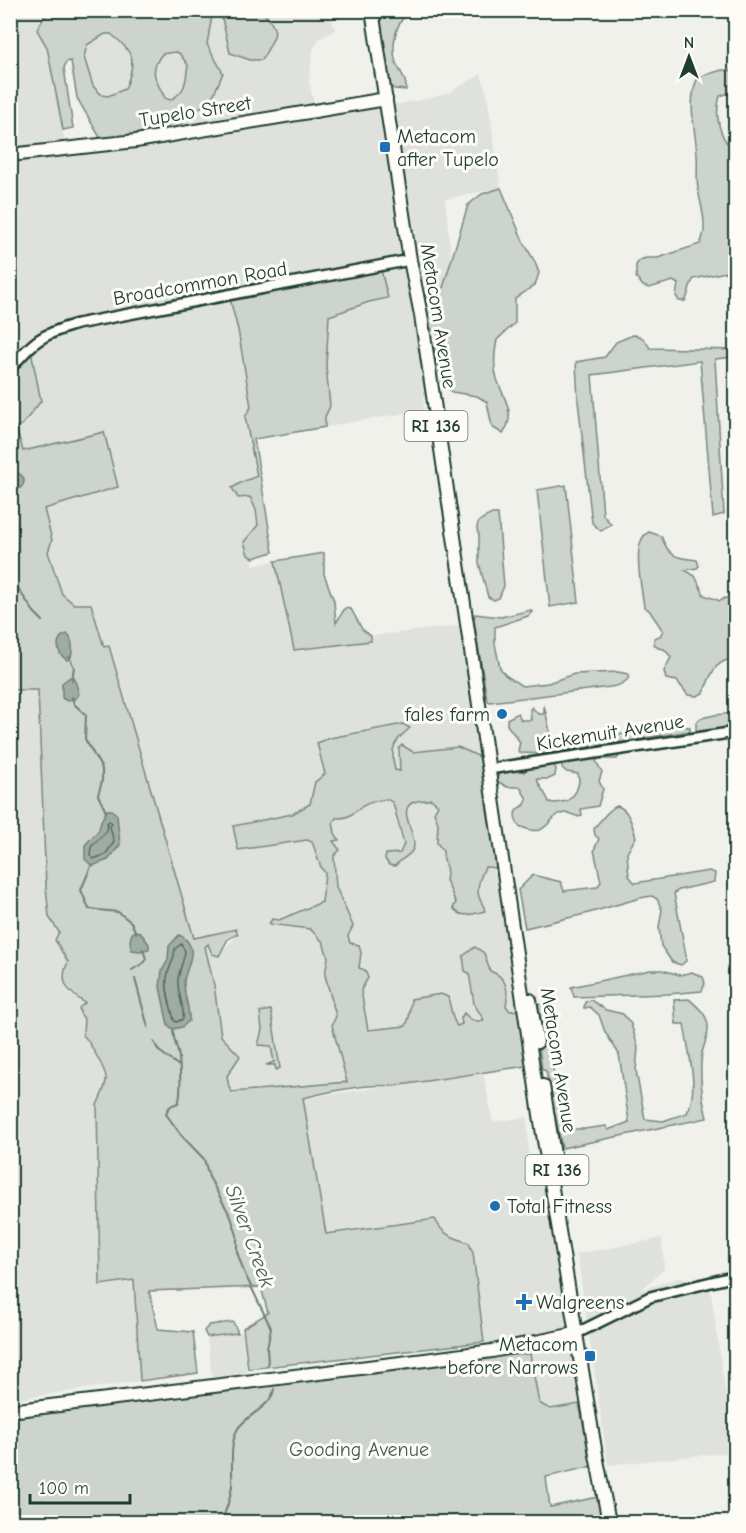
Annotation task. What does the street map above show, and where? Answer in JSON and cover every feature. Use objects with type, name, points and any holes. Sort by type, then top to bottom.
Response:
[{"type":"main road","name":"Metacom Avenue","points":[[372,10],[410,260],[421,315],[500,841],[532,1009],[578,1332],[609,1522]]},
{"type":"main road","name":"Tupelo Street","points":[[10,155],[152,138],[386,99]]},
{"type":"main road","points":[[10,1411],[458,1355],[578,1332]]},
{"type":"street","name":"Broadcommon Road","points":[[10,369],[29,347],[43,336],[77,324],[410,260]]},
{"type":"street","name":"Kickemuit Avenue","points":[[489,769],[735,732]]},
{"type":"street","points":[[578,1332],[650,1297],[735,1276]]},
{"type":"shaded area","points":[[10,11],[62,11],[45,15],[37,30],[47,47],[65,142],[11,148]]},
{"type":"shaded area","points":[[261,11],[328,11],[336,30],[319,39],[313,50],[309,81],[314,104],[282,113],[176,129],[213,96],[223,73],[207,44],[212,16],[222,18],[230,53],[250,60],[262,60],[275,25]]},
{"type":"shaded area","points":[[105,34],[111,34],[129,48],[132,65],[125,89],[108,96],[102,95],[93,86],[84,57],[87,45]]},
{"type":"shaded area","points":[[179,53],[188,65],[181,95],[170,100],[165,98],[154,77],[154,64],[162,54]]},
{"type":"shaded area","points":[[481,74],[487,94],[501,188],[445,199],[452,263],[443,288],[425,294],[403,168],[390,172],[423,367],[424,410],[325,427],[325,417],[330,406],[326,366],[329,315],[388,298],[230,299],[238,330],[251,407],[245,417],[257,476],[242,482],[256,510],[258,525],[251,535],[248,555],[254,558],[252,565],[275,561],[294,650],[371,640],[371,636],[464,625],[485,756],[480,757],[458,747],[413,752],[399,749],[400,771],[395,770],[392,756],[395,741],[409,728],[315,782],[310,804],[292,814],[233,826],[238,850],[307,840],[312,842],[320,867],[325,873],[322,902],[269,923],[310,929],[323,942],[328,957],[325,975],[336,1016],[332,1025],[347,1082],[232,1092],[227,1076],[240,1056],[221,1036],[214,985],[205,947],[208,943],[219,955],[238,934],[235,929],[194,939],[109,647],[104,647],[91,604],[73,604],[64,597],[48,552],[52,539],[44,509],[118,487],[104,432],[23,451],[16,427],[31,351],[24,346],[11,362],[11,161],[199,137],[427,99],[448,93]]},
{"type":"shaded area","points":[[10,690],[38,690],[46,887],[59,933],[58,943],[68,962],[65,984],[69,992],[85,1003],[83,1035],[91,1043],[106,1076],[104,1089],[97,1105],[100,1284],[134,1280],[140,1381],[11,1400]]},
{"type":"shaded area","points":[[387,799],[393,803],[404,844],[395,866],[413,833],[407,821],[408,805],[416,801],[431,799],[438,805],[435,817],[439,823],[437,828],[443,851],[442,858],[449,873],[446,880],[456,903],[484,904],[479,899],[479,891],[484,867],[499,868],[518,1010],[510,1011],[506,1006],[509,993],[490,971],[484,953],[469,973],[471,997],[485,1020],[478,1022],[464,1013],[462,1024],[458,1026],[453,1018],[451,1005],[441,994],[411,999],[406,1026],[368,1031],[359,969],[361,953],[350,944],[348,936],[353,925],[336,887],[334,856],[339,853],[333,841],[339,840],[333,822],[336,818],[353,815],[363,806]]},
{"type":"shaded area","points":[[483,1073],[493,1122],[527,1117],[529,1167],[536,1167],[545,1174],[579,1404],[550,1409],[539,1403],[486,1357],[473,1253],[461,1239],[449,1236],[440,1230],[435,1220],[326,1234],[303,1098]]},
{"type":"shaded area","points":[[662,1238],[664,1269],[641,1290],[681,1277],[710,1286],[734,1452],[608,1465],[577,1254]]},
{"type":"shaded area","points":[[243,1332],[247,1373],[212,1378],[207,1337]]},
{"type":"green space","points":[[261,10],[272,24],[275,34],[262,60],[250,60],[230,53],[222,18],[212,16],[207,44],[223,73],[213,96],[176,129],[102,141],[77,98],[71,61],[66,62],[64,68],[73,128],[63,130],[47,47],[37,30],[45,15],[62,11]],"holes":[[[105,34],[111,34],[125,46],[132,64],[125,89],[108,96],[102,95],[93,86],[84,57],[87,45]],[[179,53],[188,65],[180,93],[170,100],[165,98],[156,81],[154,71],[162,54]]]},
{"type":"green space","points":[[374,11],[411,11],[401,21],[394,41],[396,63],[404,79],[406,90],[394,89],[389,83],[380,52]]},
{"type":"green space","points":[[722,70],[735,71],[735,91],[720,96],[718,114],[724,138],[727,143],[735,144],[735,270],[694,279],[685,301],[679,301],[676,296],[678,284],[673,281],[649,288],[643,286],[636,277],[636,265],[640,260],[646,258],[658,258],[700,244],[703,238],[704,224],[697,185],[692,106],[694,87],[698,77]]},
{"type":"green space","points":[[501,188],[539,273],[535,285],[515,299],[515,323],[497,340],[495,369],[509,413],[503,434],[492,427],[487,402],[477,396],[452,392],[442,384],[434,346],[439,335],[429,327],[425,294],[443,288],[468,205],[482,194]]},
{"type":"green space","points":[[381,270],[388,298],[329,316],[326,366],[330,406],[325,417],[325,427],[254,439],[273,552],[254,558],[248,555],[244,542],[258,525],[256,510],[250,497],[238,498],[232,488],[257,476],[245,417],[251,407],[238,330],[230,299]]},
{"type":"green space","points":[[633,335],[641,337],[650,348],[735,350],[735,357],[715,359],[724,514],[713,517],[700,361],[592,375],[603,515],[611,524],[601,531],[592,523],[578,401],[576,362],[605,357],[616,342]]},
{"type":"green space","points":[[31,351],[41,401],[22,425],[16,427],[23,451],[104,432],[118,487],[44,509],[52,540],[48,552],[62,594],[74,604],[91,604],[104,647],[109,646],[194,938],[236,929],[238,934],[228,939],[219,956],[212,954],[208,944],[205,947],[214,985],[221,1036],[240,1056],[227,1076],[232,1092],[347,1082],[332,1025],[336,1016],[325,975],[328,957],[323,942],[310,929],[269,924],[272,919],[279,920],[322,902],[325,873],[312,842],[307,840],[238,850],[233,826],[292,814],[310,804],[315,782],[325,774],[317,743],[330,738],[403,724],[410,728],[396,742],[393,751],[395,770],[400,771],[399,748],[402,745],[413,752],[458,747],[480,757],[499,868],[485,867],[481,878],[478,893],[485,911],[464,915],[453,908],[456,903],[446,880],[447,872],[443,851],[437,843],[438,823],[434,812],[438,805],[431,799],[417,801],[407,808],[406,814],[414,846],[411,852],[395,866],[389,865],[385,859],[386,854],[400,853],[404,844],[393,803],[387,799],[375,801],[348,816],[336,818],[333,822],[339,840],[333,841],[340,850],[334,856],[336,887],[353,926],[348,936],[350,943],[359,945],[361,953],[359,968],[365,970],[368,978],[361,990],[368,1030],[406,1026],[411,999],[441,994],[448,997],[457,1026],[462,1024],[461,1018],[464,1013],[473,1020],[484,1020],[474,1004],[469,973],[465,971],[463,956],[475,947],[484,953],[490,971],[500,977],[506,985],[506,1006],[510,1011],[518,1010],[526,1066],[394,1086],[348,1088],[303,1098],[326,1234],[435,1219],[445,1233],[469,1243],[473,1253],[484,1342],[248,1369],[243,1328],[268,1313],[261,1287],[149,1291],[158,1329],[193,1332],[198,1373],[140,1381],[134,1280],[100,1285],[97,1105],[105,1087],[106,1077],[83,1035],[84,1019],[79,1008],[85,1003],[66,986],[64,976],[68,962],[55,940],[59,932],[49,917],[38,690],[11,690],[10,377]]},
{"type":"green space","points":[[566,485],[579,602],[550,607],[537,490]]},
{"type":"green space","points":[[498,514],[504,586],[499,598],[494,600],[488,597],[479,563],[477,531],[481,519]]},
{"type":"green space","points":[[649,532],[661,536],[667,548],[674,555],[697,560],[699,566],[697,568],[685,570],[695,576],[704,595],[720,601],[725,598],[735,599],[735,658],[717,666],[703,693],[697,696],[688,695],[677,681],[666,679],[664,671],[671,657],[664,649],[654,644],[654,638],[660,636],[663,631],[649,610],[644,607],[639,566],[640,545],[643,537]]},
{"type":"green space","points":[[324,553],[324,574],[334,601],[336,623],[345,608],[351,609],[362,629],[371,636],[371,641],[294,650],[275,561]]},
{"type":"green space","points":[[531,610],[528,616],[495,627],[495,644],[500,668],[505,675],[522,686],[548,683],[574,674],[618,672],[628,674],[628,679],[622,684],[611,687],[490,702],[487,700],[474,620],[475,614],[501,617]]},
{"type":"green space","points":[[544,705],[552,741],[573,741],[680,726],[690,727],[690,731],[546,754],[520,753],[518,751],[520,742],[507,725],[507,719],[518,713],[521,720],[531,720],[530,709],[532,707],[538,714],[544,714]]},
{"type":"green space","points":[[735,713],[735,727],[699,733],[696,731],[696,722],[701,718]]},
{"type":"green space","points":[[620,754],[617,759],[596,761],[602,772],[599,781],[603,789],[598,806],[581,809],[582,815],[579,817],[568,813],[558,814],[538,831],[519,826],[517,822],[516,811],[525,805],[527,799],[520,787],[507,787],[497,781],[499,772],[510,767],[524,772],[532,763],[550,758],[556,769],[555,776],[549,779],[537,779],[538,782],[549,802],[567,801],[577,789],[579,778],[578,774],[567,772],[562,768],[562,757]]},
{"type":"green space","points":[[617,806],[627,814],[636,837],[627,853],[629,876],[635,883],[709,871],[715,873],[714,882],[674,893],[686,955],[686,961],[681,965],[672,962],[661,946],[659,927],[662,910],[657,899],[652,896],[525,928],[518,890],[533,875],[561,882],[564,891],[597,887],[601,882],[594,850],[599,839],[594,829]]},
{"type":"green space","points":[[650,970],[662,970],[680,975],[692,972],[703,977],[705,983],[702,991],[574,997],[571,987]]},
{"type":"green space","points":[[689,999],[704,1014],[708,1026],[701,1069],[702,1095],[707,1118],[562,1148],[546,1071],[542,1069],[533,1004],[554,1005],[549,1021],[550,1045],[557,1092],[567,1129],[606,1126],[608,1130],[629,1122],[619,1054],[605,1032],[599,1015],[590,1007],[584,1008],[585,1002],[591,1000],[606,1010],[623,1014],[631,1024],[638,1047],[636,1071],[645,1119],[663,1121],[687,1113],[691,1103],[693,1081],[690,1058],[684,1024],[676,1024],[674,1000]]},
{"type":"green space","points":[[271,1010],[280,1068],[276,1070],[275,1065],[266,1065],[274,1062],[271,1046],[258,1045],[262,1030],[260,1012]]},
{"type":"green space","points":[[233,1322],[238,1333],[207,1337],[204,1331],[209,1325]]},
{"type":"green space","name":"Gooding Avenue","points":[[530,1354],[539,1403],[550,1409],[579,1404],[593,1466],[546,1477],[550,1507],[598,1497],[602,1522],[11,1522],[10,1416],[486,1357]]},
{"type":"water","points":[[16,473],[24,481],[16,489],[8,481]]},
{"type":"water","points":[[67,634],[72,648],[71,657],[67,660],[61,655],[58,645],[61,637]]},
{"type":"water","points":[[74,677],[79,694],[76,698],[67,701],[62,698],[62,683]]},
{"type":"water","points":[[107,810],[112,810],[117,815],[120,845],[108,860],[92,866],[85,859],[85,845],[99,830]]},
{"type":"water","points":[[134,931],[140,932],[149,944],[149,949],[132,950],[130,940]]},
{"type":"water","points":[[179,935],[187,941],[191,949],[191,958],[184,983],[189,1021],[182,1027],[173,1029],[168,1025],[160,987],[162,971],[168,960],[169,946]]},
{"type":"waterway","points":[[10,577],[34,612],[43,621]]},
{"type":"waterway","points":[[69,657],[74,667],[72,680]]},
{"type":"waterway","points":[[72,697],[74,704],[86,715],[85,739],[102,769],[102,781],[98,795],[106,812]]},
{"type":"waterway","points":[[92,864],[81,890],[89,909],[118,912],[131,922],[136,933]]},
{"type":"waterway","points":[[132,970],[145,962],[143,949]]},
{"type":"waterway","points":[[135,979],[148,1027]]},
{"type":"waterway","name":"Silver Creek","points":[[173,1029],[179,1058],[180,1094],[178,1103],[172,1105],[166,1114],[181,1135],[204,1159],[209,1177],[231,1217],[237,1235],[237,1252],[244,1272],[271,1328],[267,1348],[268,1364]]},
{"type":"waterway","points":[[154,1042],[159,1051],[179,1066]]},
{"type":"waterway","name":"Silver Creek","points":[[221,1522],[232,1486],[232,1451],[237,1430],[264,1406],[274,1389]]},
{"type":"place","name":"Metacom after Tupelo","points":[[385,147]]},
{"type":"place","name":"fales farm","points":[[502,714]]},
{"type":"place","name":"Total Fitness","points":[[495,1206]]},
{"type":"place","name":"Walgreens","points":[[524,1302]]},
{"type":"place","name":"Metacom before Narrows","points":[[590,1356]]}]
